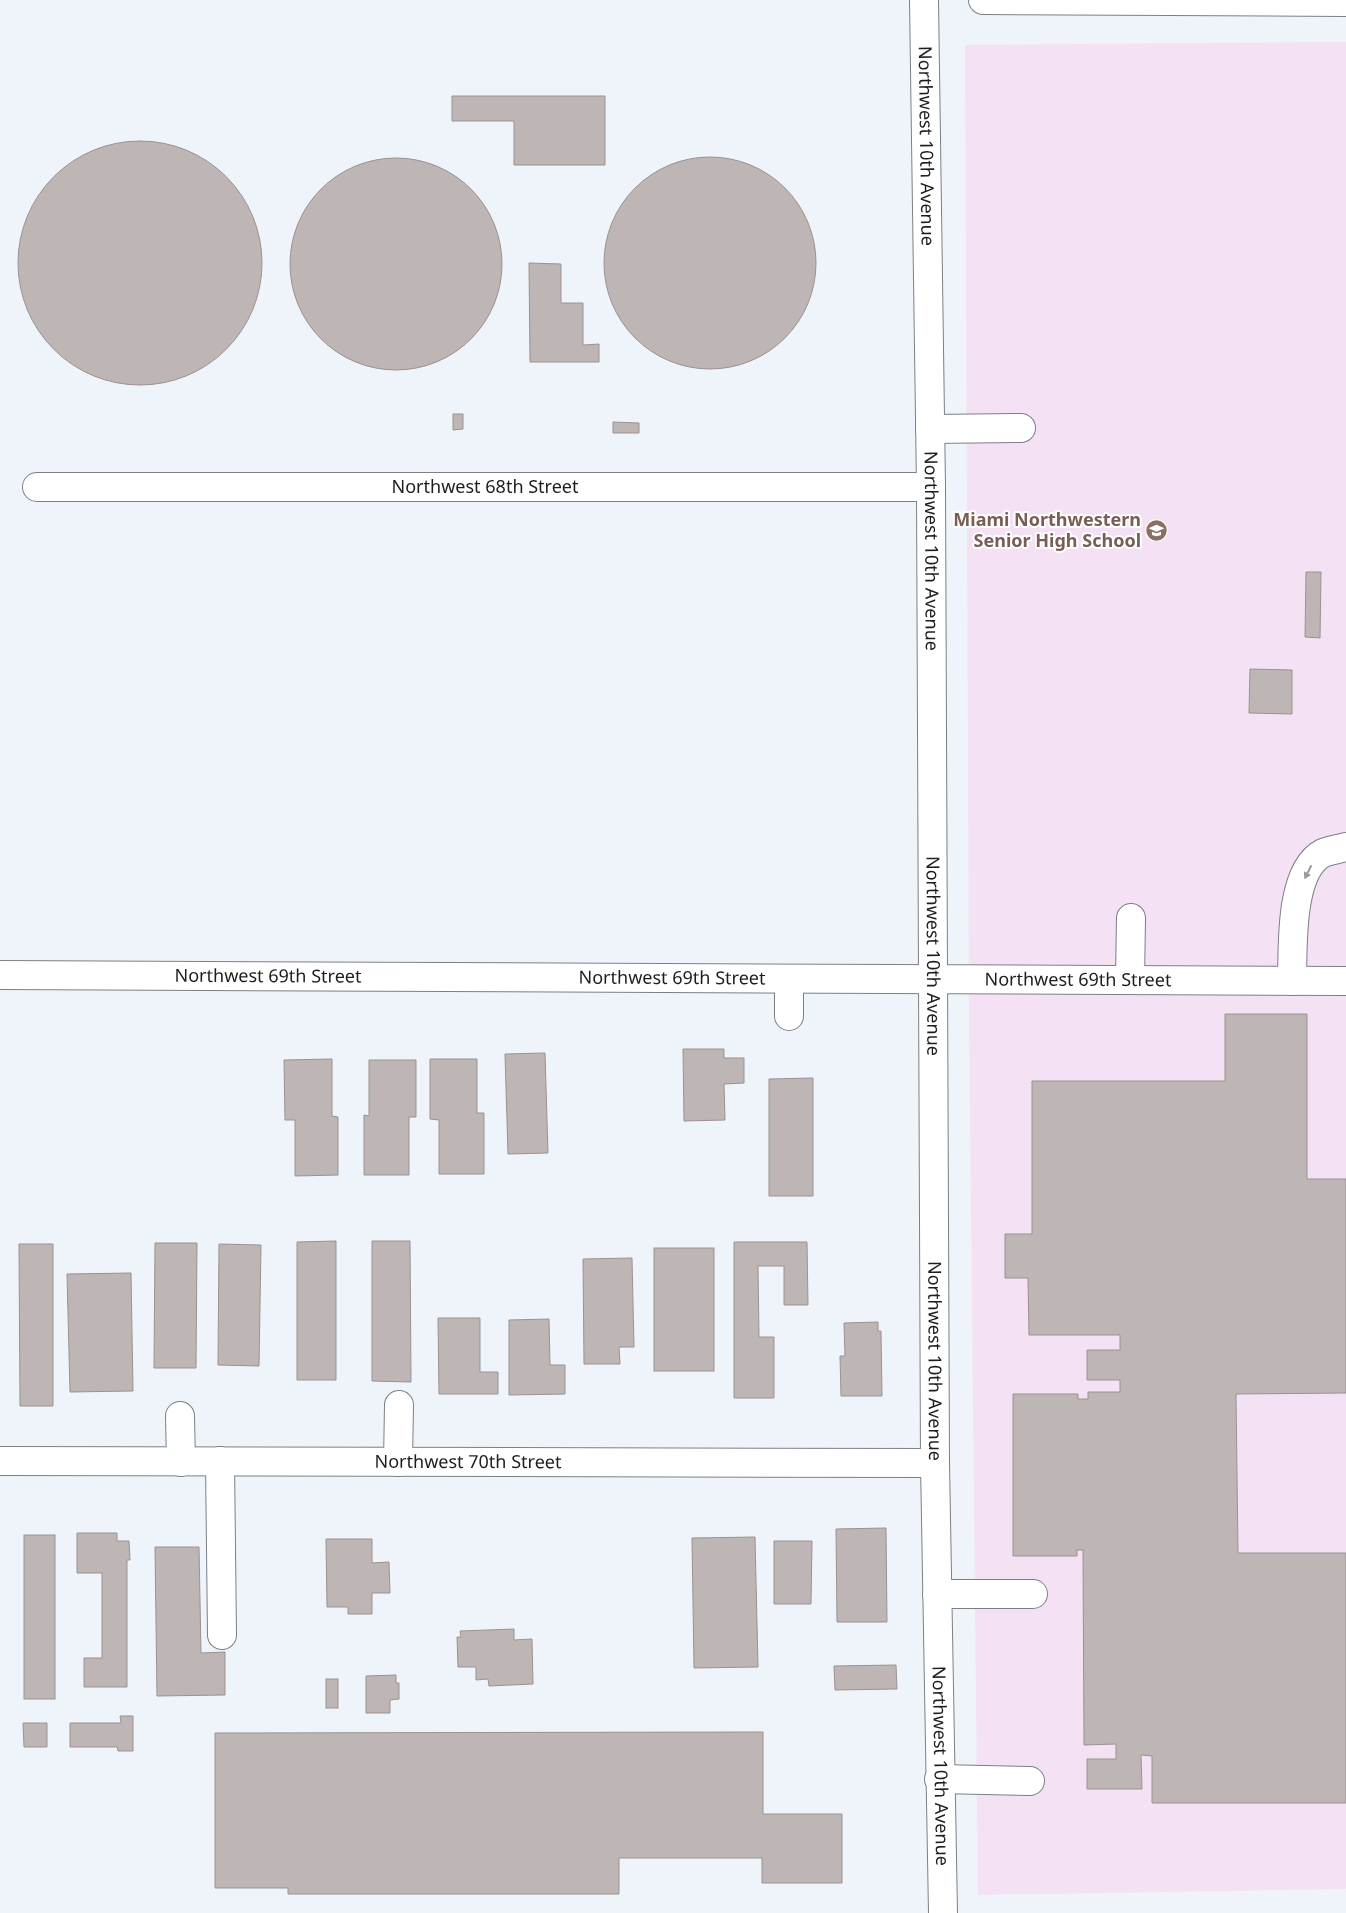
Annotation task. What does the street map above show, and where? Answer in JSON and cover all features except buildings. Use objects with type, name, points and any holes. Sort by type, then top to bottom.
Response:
[{"type":"street","name":"Northwest 10th Avenue","points":[[924,0],[931,487],[935,1463],[943,1913]]},
{"type":"street","points":[[983,0],[1346,2]]},
{"type":"street","points":[[930,429],[1021,428]]},
{"type":"street","name":"Northwest 68th Street","points":[[37,487],[931,487]]},
{"type":"street","points":[[1292,981],[1293,932],[1297,899],[1307,868],[1323,853],[1346,847]]},
{"type":"street","points":[[1130,980],[1131,918]]},
{"type":"street","name":"Northwest 69th Street","points":[[0,975],[1346,981]]},
{"type":"street","points":[[789,979],[789,1016]]},
{"type":"street","points":[[398,1462],[399,1405]]},
{"type":"street","points":[[180,1416],[180,1462]]},
{"type":"street","name":"Northwest 70th Street","points":[[0,1461],[935,1463]]},
{"type":"street","points":[[220,1461],[222,1636]]},
{"type":"street","points":[[937,1594],[1033,1594]]},
{"type":"street","points":[[940,1778],[1030,1781]]},
{"type":"shaded area","name":"Miami Northwestern Senior High School","points":[[1346,42],[1346,1889],[978,1895],[969,1015],[965,45]]},
{"type":"place","name":"Miami Northwestern Senior High School","points":[[1157,530]]}]
